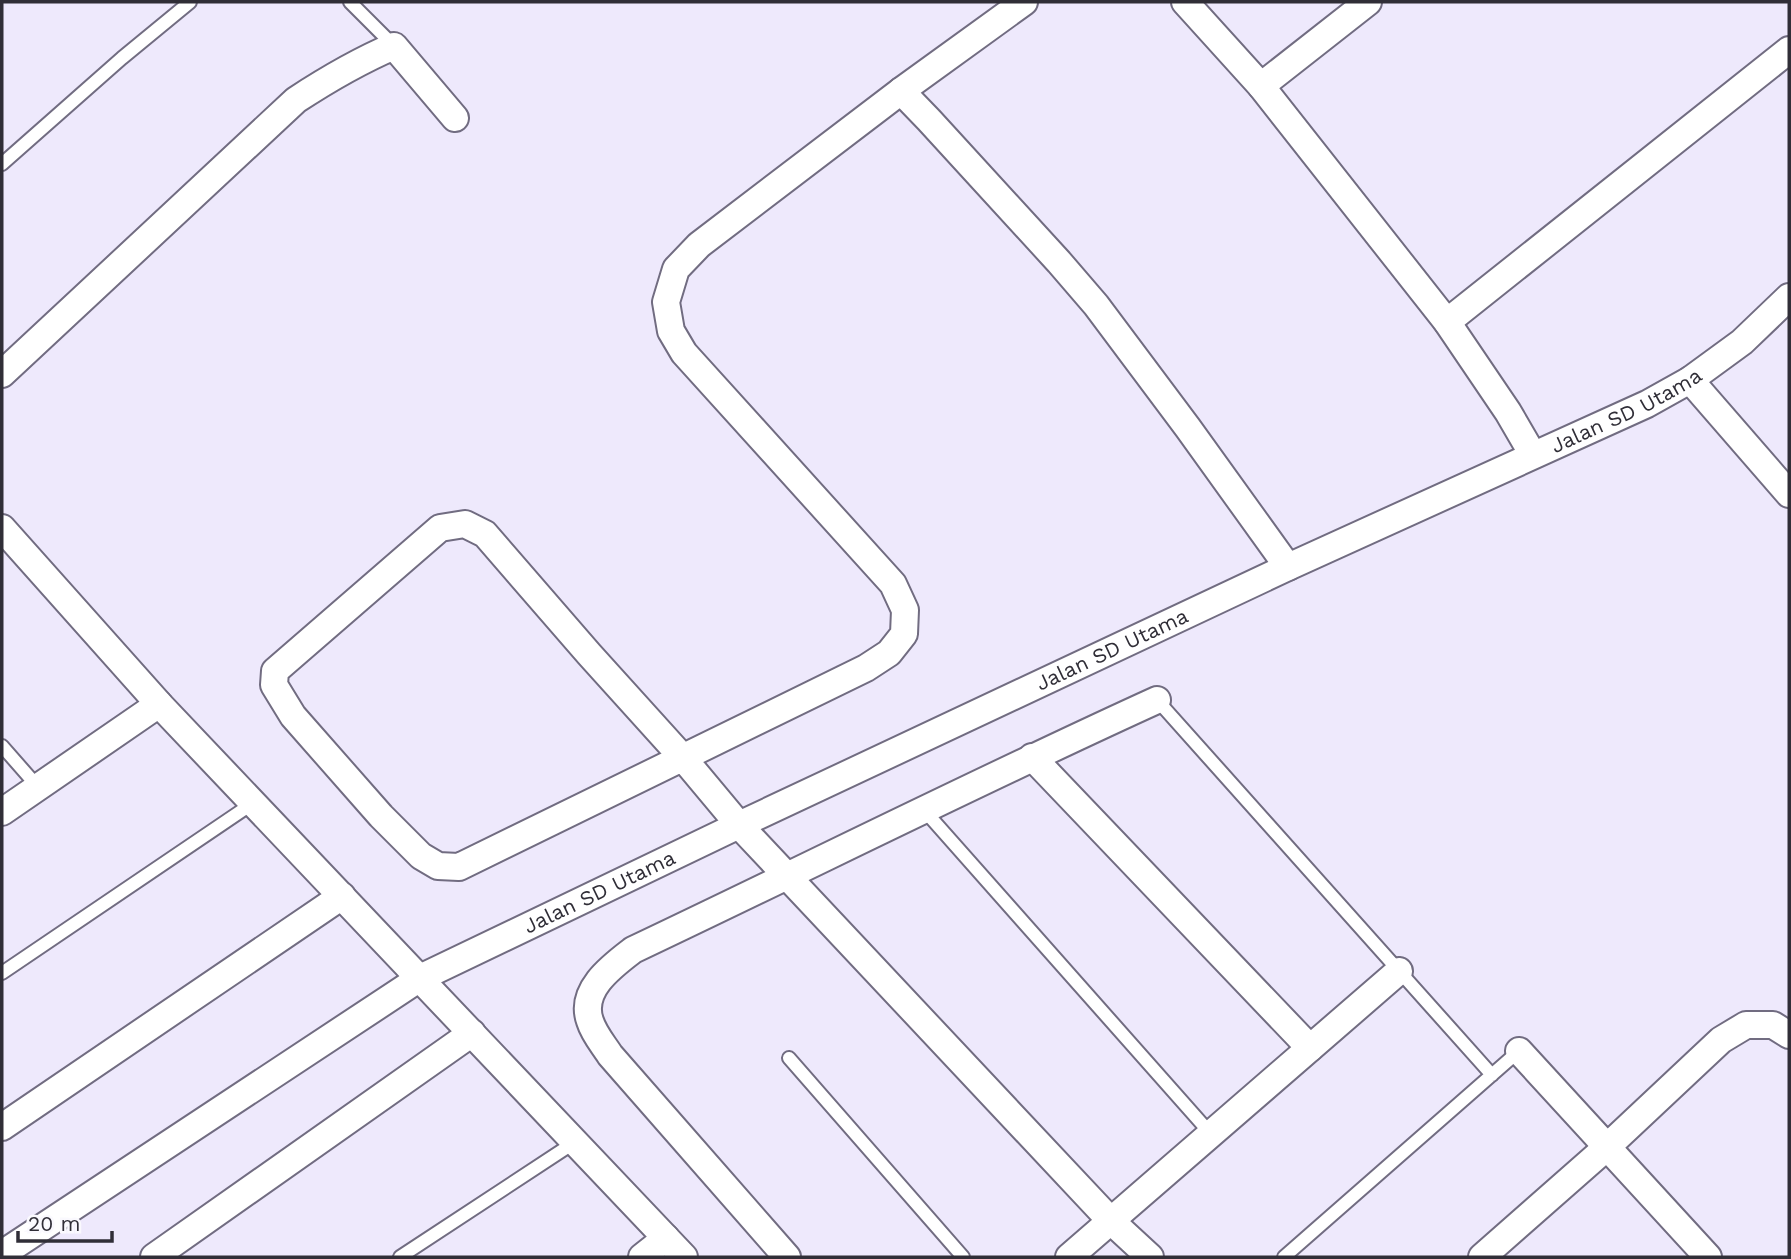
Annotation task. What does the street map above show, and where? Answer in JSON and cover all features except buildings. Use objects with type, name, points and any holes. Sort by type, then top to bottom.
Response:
[{"type":"street","points":[[1024,2],[901,91],[699,245],[676,269],[666,302],[671,331],[684,354],[892,584],[905,610],[904,634],[889,653],[866,668],[684,758],[459,867],[438,866],[421,856],[381,816],[293,716],[274,685],[275,670],[440,528],[465,524],[485,534],[684,758],[739,825],[1111,1221],[1150,1257]]},
{"type":"street","points":[[1185,2],[1261,86],[1447,322],[1534,455]]},
{"type":"street","points":[[1261,86],[1368,2]]},
{"type":"street","points":[[2,374],[296,100],[362,60],[394,46],[455,118]]},
{"type":"street","points":[[1447,322],[1789,50]]},
{"type":"street","points":[[901,91],[1096,305],[1288,567]]},
{"type":"street","name":"Jalan SD Utama","points":[[2,1254],[420,978],[1288,567],[1647,404],[1690,380],[1742,342],[1789,297]]},
{"type":"street","points":[[1690,380],[1789,495]]},
{"type":"street","points":[[2,528],[159,704],[675,1248],[642,1257]]},
{"type":"street","points":[[787,1257],[610,1055],[589,1019],[589,999],[597,982],[633,950],[1032,757],[1157,700]]},
{"type":"street","points":[[2,812],[159,704]]},
{"type":"street","points":[[1032,757],[1310,1048]]},
{"type":"street","points":[[2,1127],[342,896]]},
{"type":"street","points":[[1069,1257],[1399,971]]},
{"type":"street","points":[[1482,1257],[1607,1147],[1721,1040],[1746,1026],[1773,1025],[1789,1035]]},
{"type":"street","points":[[154,1257],[472,1033]]},
{"type":"street","points":[[1519,1051],[1607,1147],[1699,1254]]},
{"type":"lane","points":[[2,164],[190,2]]},
{"type":"lane","points":[[350,2],[394,46]]},
{"type":"lane","points":[[1157,700],[1492,1075]]},
{"type":"lane","points":[[2,746],[38,787]]},
{"type":"lane","points":[[2,973],[253,803]]},
{"type":"lane","points":[[923,810],[1211,1134]]},
{"type":"lane","points":[[1284,1257],[1519,1051]]},
{"type":"lane","points":[[789,1058],[963,1257]]},
{"type":"lane","points":[[400,1257],[575,1142]]}]
